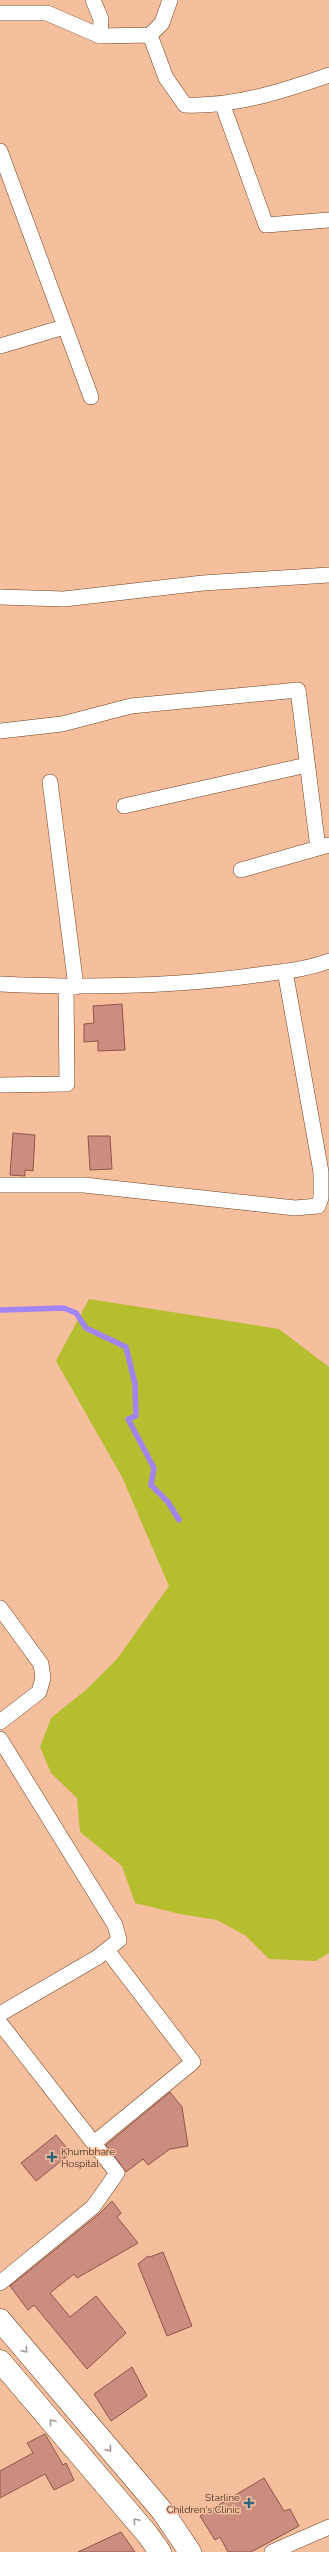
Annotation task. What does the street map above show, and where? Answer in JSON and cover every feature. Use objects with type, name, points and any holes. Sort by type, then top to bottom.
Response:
[{"type":"highway","points":[[0,2320],[163,2512],[190,2552]]},
{"type":"highway","points":[[0,2361],[148,2535],[160,2552]]},
{"type":"street","points":[[93,0],[101,19],[100,36]]},
{"type":"street","points":[[0,13],[46,14],[100,36],[150,35],[162,23],[170,0]]},
{"type":"street","points":[[150,35],[166,78],[185,105],[222,103],[281,91],[329,75]]},
{"type":"street","points":[[222,103],[266,225],[329,220]]},
{"type":"street","points":[[0,151],[91,397]]},
{"type":"street","points":[[0,346],[64,327]]},
{"type":"street","points":[[0,598],[64,599],[203,582],[329,575]]},
{"type":"street","points":[[0,731],[62,724],[131,706],[298,690],[307,765],[324,847],[241,870]]},
{"type":"street","points":[[124,806],[307,765]]},
{"type":"street","points":[[0,1084],[67,1084],[71,987],[50,782]]},
{"type":"street","points":[[0,984],[71,987],[229,979],[315,966],[329,961]]},
{"type":"street","points":[[0,1185],[84,1185],[295,1208],[318,1206],[321,1198],[321,1172],[285,971]]},
{"type":"street","points":[[0,1608],[41,1664],[43,1678],[38,1692],[0,1722]]},
{"type":"street","points":[[0,1739],[115,1925],[119,1940],[106,1950],[0,2014]]},
{"type":"street","points":[[94,2143],[193,2062],[106,1950]]},
{"type":"street","points":[[0,2023],[117,2173],[92,2207],[0,2283]]},
{"type":"street","points":[[272,2552],[329,2527]]},
{"type":"green space","points":[[89,1299],[279,1329],[329,1367],[329,1953],[316,1961],[269,1959],[246,1936],[217,1920],[180,1914],[135,1903],[122,1866],[80,1832],[77,1798],[51,1773],[40,1747],[51,1718],[87,1689],[117,1659],[169,1586],[122,1477],[56,1361]]},
{"type":"building","points":[[122,1004],[125,1050],[98,1051],[98,1041],[84,1042],[84,1024],[94,1023],[93,1006]]},
{"type":"building","points":[[13,1133],[35,1135],[33,1171],[25,1170],[25,1176],[10,1175]]},
{"type":"building","points":[[88,1136],[110,1136],[112,1169],[90,1170]]},
{"type":"building","points":[[170,2092],[182,2107],[188,2146],[170,2149],[148,2165],[143,2159],[126,2172],[106,2145]]},
{"type":"building","points":[[56,2135],[71,2153],[36,2181],[21,2163]]},
{"type":"building","points":[[112,2201],[121,2213],[117,2217],[138,2243],[77,2278],[74,2274],[50,2293],[70,2317],[96,2296],[126,2333],[87,2369],[34,2305],[28,2310],[10,2286],[99,2214]]},
{"type":"building","points":[[163,2252],[192,2326],[167,2336],[138,2264],[148,2256],[150,2257]]},
{"type":"building","points":[[132,2367],[147,2396],[111,2421],[94,2394]]},
{"type":"building","points":[[45,2434],[63,2465],[66,2463],[74,2480],[54,2490],[45,2474],[0,2498],[0,2471],[33,2453],[27,2443]]},
{"type":"building","points":[[264,2478],[284,2511],[290,2509],[299,2526],[251,2552],[228,2552],[220,2537],[215,2540],[200,2516]]},
{"type":"building","points":[[121,2532],[135,2552],[78,2552]]},
{"type":"waterway","points":[[0,1310],[64,1308],[76,1313],[86,1328],[126,1347],[135,1384],[136,1416],[128,1419],[154,1468],[151,1485],[168,1502],[179,1520]]},
{"type":"place","name":"Khumbhare Hospital","points":[[52,2157]]},
{"type":"place","name":"Starline Children's Clinic","points":[[249,2503]]}]
